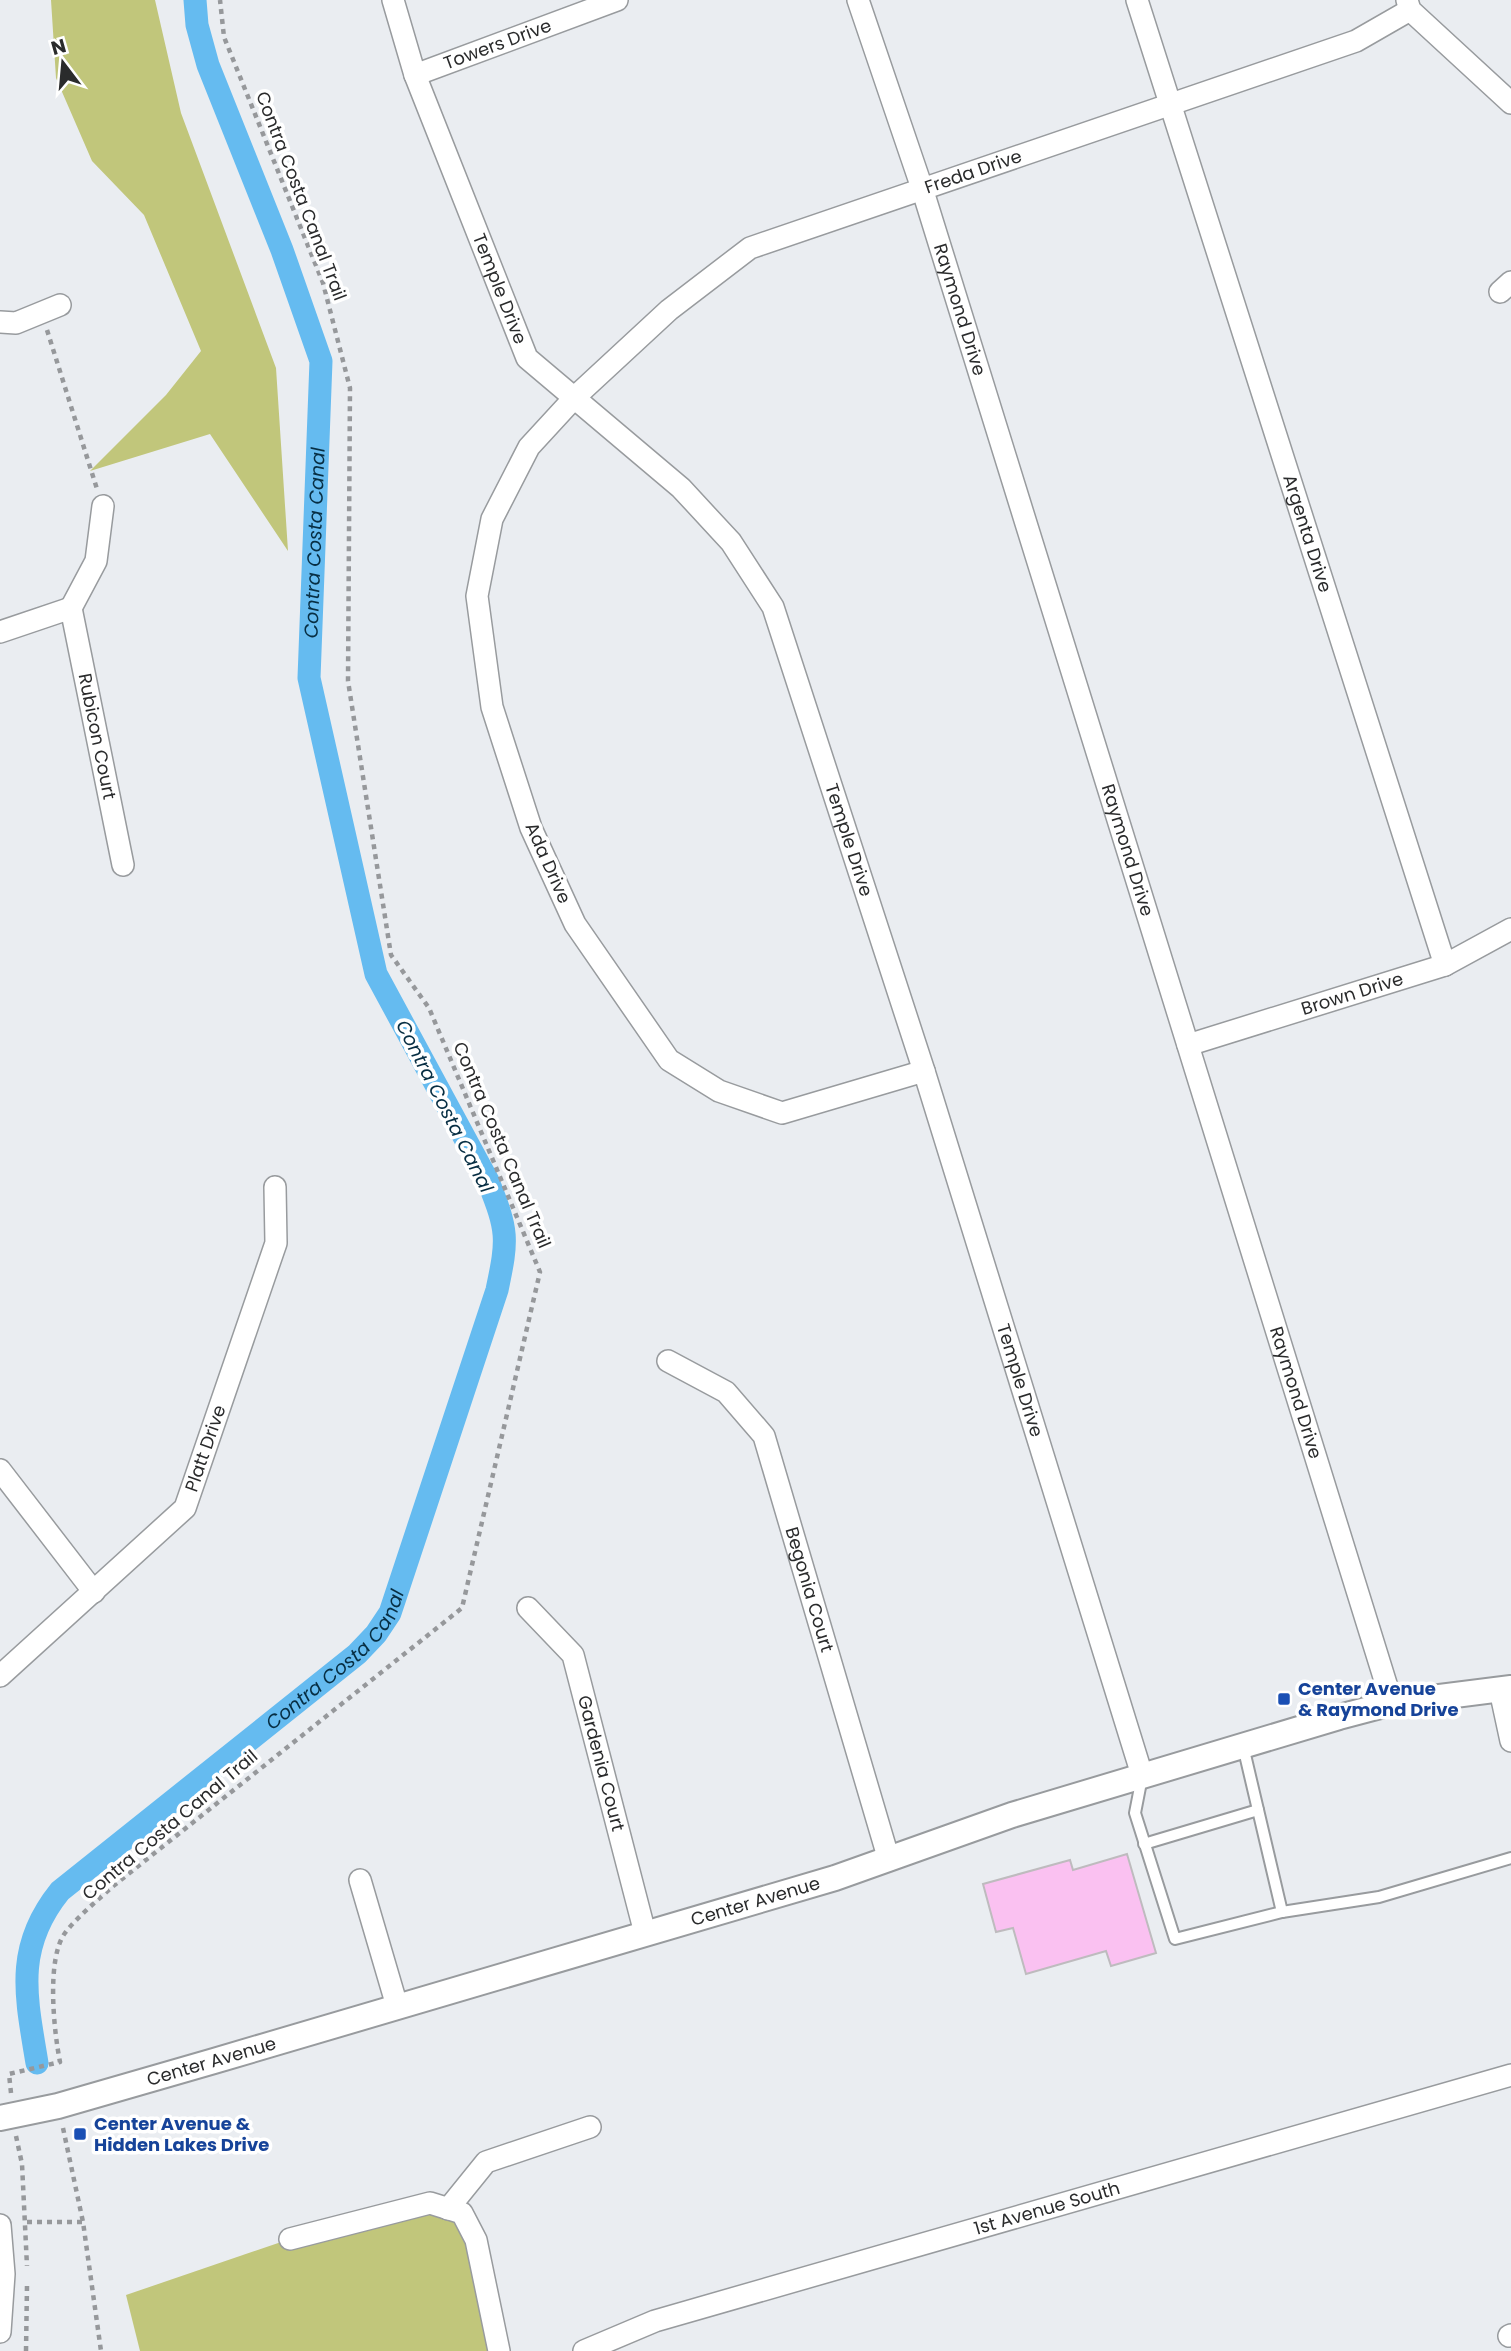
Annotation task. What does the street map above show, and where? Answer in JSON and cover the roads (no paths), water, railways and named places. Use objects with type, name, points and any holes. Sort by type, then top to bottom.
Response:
[{"type":"street","name":"Temple Drive","points":[[393,0],[415,75],[527,358],[681,488],[731,542],[773,607],[924,1071],[1142,1775]]},
{"type":"street","name":"Towers Drive","points":[[415,75],[617,0]]},
{"type":"street","name":"Raymond Drive","points":[[858,0],[922,188],[1392,1703]]},
{"type":"street","name":"Argenta Drive","points":[[1137,0],[1445,965]]},
{"type":"street","name":"Freda Drive","points":[[575,397],[669,310],[750,248],[1356,41],[1409,5]]},
{"type":"street","points":[[1409,5],[1511,103]]},
{"type":"street","points":[[0,322],[16,323],[51,309]]},
{"type":"street","name":"Ada Drive","points":[[575,397],[529,447],[492,519],[477,596],[492,707],[531,828],[575,924],[669,1060],[719,1091],[782,1113],[924,1071]]},
{"type":"street","points":[[0,632],[71,608],[96,561],[103,506]]},
{"type":"street","name":"Rubicon Court","points":[[71,608],[123,865]]},
{"type":"street","name":"Brown Drive","points":[[1188,1045],[1445,965],[1511,929]]},
{"type":"street","name":"Platt Drive","points":[[0,1676],[186,1508],[276,1243],[275,1187]]},
{"type":"street","name":"Begonia Court","points":[[668,1361],[726,1392],[764,1436],[889,1860]]},
{"type":"street","points":[[0,1470],[94,1592]]},
{"type":"street","name":"Gardenia Court","points":[[528,1608],[573,1655],[645,1933]]},
{"type":"street","points":[[1506,1689],[1511,1741]]},
{"type":"street","name":"Center Avenue","points":[[7,2117],[58,2106],[645,1933],[889,1860],[1012,1815],[1392,1703],[1506,1689]]},
{"type":"street","points":[[360,1880],[397,2006]]},
{"type":"street","name":"1st Avenue South","points":[[584,2351],[655,2321],[1511,2076]]},
{"type":"street","points":[[448,2209],[486,2162],[590,2127]]},
{"type":"street","points":[[290,2239],[430,2203],[462,2213],[475,2240],[499,2351]]},
{"type":"street","points":[[0,2225],[0,2332]]},
{"type":"lane","points":[[1243,1746],[1282,1912]]},
{"type":"lane","points":[[1142,1775],[1135,1813],[1175,1939],[1282,1912],[1379,1897],[1511,1858]]},
{"type":"lane","points":[[1144,1844],[1258,1810]]},
{"type":"waterway","name":"Contra Costa Canal","points":[[37,2063],[29,2016],[27,1973],[35,1932],[60,1891],[357,1654],[376,1634],[390,1613],[497,1290],[504,1246],[503,1224],[488,1181],[376,974],[309,678],[321,361],[282,250],[208,65],[197,25],[195,0]]},
{"type":"place","name":"Center Avenue & Raymond Drive","points":[[1284,1699]]},
{"type":"place","name":"Center Avenue & Hidden Lakes Drive","points":[[80,2134]]}]
